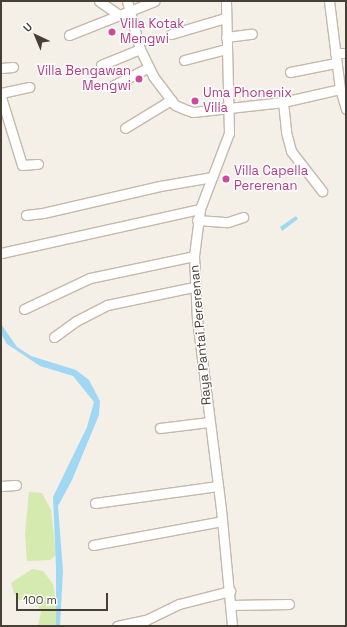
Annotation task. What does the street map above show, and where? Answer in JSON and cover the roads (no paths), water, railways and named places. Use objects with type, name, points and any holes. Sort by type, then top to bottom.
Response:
[{"type":"street","points":[[99,1],[119,15]]},
{"type":"street","points":[[127,1],[140,49],[148,68],[171,100],[180,108],[193,112],[283,102],[340,89]]},
{"type":"street","points":[[69,35],[155,1]]},
{"type":"street","name":"Raya Pantai Pererenan","points":[[226,1],[225,18],[229,108],[228,140],[212,177],[197,220],[194,256],[194,287],[230,591],[232,626]]},
{"type":"street","points":[[329,1],[340,89],[346,109]]},
{"type":"street","points":[[171,34],[225,18]]},
{"type":"street","points":[[226,37],[252,34]]},
{"type":"street","points":[[101,65],[140,49]]},
{"type":"street","points":[[184,60],[226,49]]},
{"type":"street","points":[[335,53],[346,53]]},
{"type":"street","points":[[290,72],[336,63]]},
{"type":"street","points":[[1,68],[13,67]]},
{"type":"street","points":[[114,86],[148,68]]},
{"type":"street","points":[[1,93],[29,87]]},
{"type":"street","points":[[1,97],[22,165],[38,164]]},
{"type":"street","points":[[125,128],[171,100]]},
{"type":"street","points":[[283,102],[286,132],[291,151],[322,191]]},
{"type":"street","points":[[26,215],[43,213],[160,186],[212,177]]},
{"type":"street","points":[[1,253],[200,209]]},
{"type":"street","points":[[197,220],[228,222],[243,217]]},
{"type":"street","points":[[24,309],[90,278],[194,256]]},
{"type":"street","points":[[54,337],[76,321],[108,305],[194,287]]},
{"type":"street","points":[[160,428],[209,422]]},
{"type":"street","points":[[1,486],[16,485]]},
{"type":"street","points":[[94,503],[123,501],[218,486]]},
{"type":"street","points":[[93,545],[222,521]]},
{"type":"street","points":[[117,626],[146,620],[179,604],[230,591]]},
{"type":"street","points":[[231,605],[289,604]]},
{"type":"water","points":[[296,216],[298,219],[282,231],[280,227]]},
{"type":"water","points":[[1,324],[17,347],[31,356],[76,370],[89,380],[100,401],[99,415],[72,480],[58,506],[63,571],[60,626],[56,626],[56,567],[53,497],[87,427],[94,402],[73,376],[40,366],[7,344],[1,334]]},
{"type":"place","name":"Villa Kotak Mengwi","points":[[112,32]]},
{"type":"place","name":"Villa Bengawan Mengwi","points":[[139,79]]},
{"type":"place","name":"Uma Phonenix Villa","points":[[195,101]]},
{"type":"place","name":"Villa Capella Pererenan","points":[[226,179]]}]
